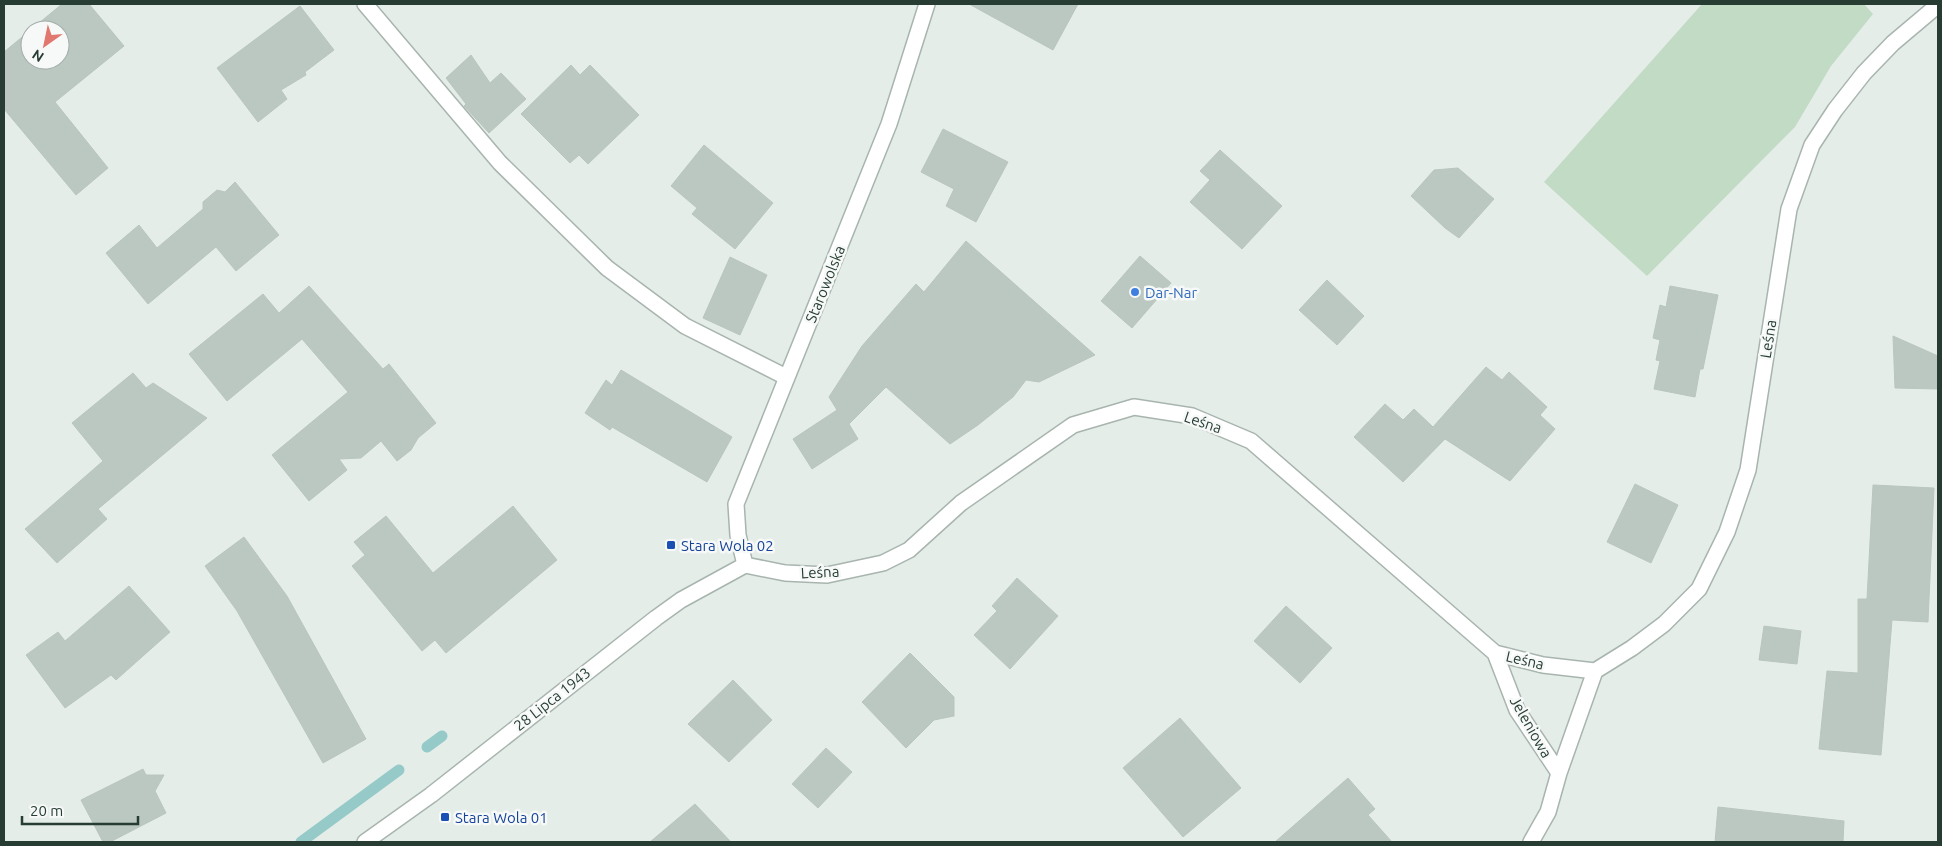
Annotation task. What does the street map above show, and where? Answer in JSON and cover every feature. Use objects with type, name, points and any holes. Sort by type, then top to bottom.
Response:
[{"type":"street","points":[[364,4],[500,163],[607,268],[685,326],[786,377]]},
{"type":"street","name":"Starowolska","points":[[745,565],[738,535],[736,504],[889,124],[927,4]]},
{"type":"street","name":"Leśna","points":[[745,565],[785,573],[827,575],[883,563],[909,550],[961,504],[1073,425],[1134,408],[1192,416],[1252,440],[1495,653],[1543,665],[1595,670],[1632,648],[1664,624],[1699,589],[1727,532],[1748,470],[1789,209],[1812,145],[1835,110],[1864,72],[1938,4]]},
{"type":"street","name":"28 Lipca 1943","points":[[365,842],[431,795],[656,618],[681,600],[745,565]]},
{"type":"street","name":"Jeleniowa","points":[[1495,653],[1517,710],[1559,773]]},
{"type":"street","name":"Jeleniowa","points":[[1531,842],[1548,812],[1559,773],[1595,670]]},
{"type":"green space","points":[[1702,4],[1864,4],[1873,14],[1831,66],[1795,127],[1647,276],[1544,182]]},
{"type":"building","points":[[62,4],[89,4],[124,46],[55,102],[108,168],[76,195],[4,109],[4,52],[20,38],[20,70],[70,70],[70,20],[43,20]]},
{"type":"building","points":[[969,4],[1078,4],[1053,50]]},
{"type":"building","points":[[300,6],[334,50],[305,72],[306,75],[281,90],[287,99],[258,122],[217,68]]},
{"type":"building","points":[[471,55],[490,83],[501,73],[526,99],[489,133],[464,106],[466,104],[446,78]]},
{"type":"building","points":[[571,65],[580,75],[590,65],[639,115],[588,164],[579,155],[570,163],[521,114]]},
{"type":"building","points":[[943,129],[1008,162],[976,222],[946,206],[954,189],[921,172]]},
{"type":"building","points":[[704,145],[773,203],[735,249],[692,214],[697,208],[671,186]]},
{"type":"building","points":[[1220,150],[1282,206],[1242,249],[1190,202],[1210,180],[1200,171]]},
{"type":"building","points":[[1458,168],[1494,199],[1459,238],[1445,228],[1411,196],[1434,170]]},
{"type":"building","points":[[235,182],[279,235],[236,271],[216,247],[148,304],[106,253],[139,225],[157,248],[203,209],[203,202],[217,190],[225,192]]},
{"type":"building","points":[[966,241],[1095,355],[1039,382],[1026,380],[1013,397],[978,425],[950,444],[886,387],[849,424],[858,439],[812,469],[793,439],[837,410],[829,397],[862,346],[916,284],[924,292]]},
{"type":"building","points":[[1140,256],[1171,283],[1132,328],[1101,301]]},
{"type":"building","points":[[730,257],[767,275],[740,335],[703,318]]},
{"type":"building","points":[[1327,280],[1364,316],[1337,345],[1299,310]]},
{"type":"building","points":[[309,286],[383,369],[389,364],[436,423],[418,438],[411,450],[397,461],[381,441],[361,458],[339,459],[347,470],[309,501],[272,455],[348,392],[302,339],[227,401],[189,354],[263,294],[279,313]]},
{"type":"building","points":[[1670,286],[1718,295],[1703,369],[1700,369],[1695,397],[1654,389],[1660,361],[1656,360],[1660,340],[1653,338],[1660,305],[1666,307]]},
{"type":"building","points":[[1893,336],[1938,356],[1938,389],[1895,388]]},
{"type":"building","points":[[1486,367],[1502,380],[1509,372],[1547,407],[1540,415],[1555,429],[1510,481],[1445,439],[1403,482],[1354,437],[1385,404],[1403,420],[1414,409],[1433,427]]},
{"type":"building","points":[[621,370],[732,437],[707,482],[612,427],[610,430],[585,413],[606,380],[612,385]]},
{"type":"building","points":[[133,373],[146,388],[153,383],[207,418],[98,509],[107,519],[57,563],[25,529],[103,461],[72,423]]},
{"type":"building","points":[[1635,484],[1678,505],[1651,563],[1607,542]]},
{"type":"building","points":[[1873,485],[1934,488],[1928,622],[1892,620],[1881,755],[1819,749],[1827,671],[1858,673],[1858,599],[1867,599]]},
{"type":"building","points":[[513,506],[557,560],[446,653],[435,640],[422,651],[352,566],[365,555],[354,542],[386,516],[433,573]]},
{"type":"building","points":[[244,537],[287,596],[366,739],[323,763],[237,611],[205,566]]},
{"type":"building","points":[[1017,578],[1058,616],[1010,669],[974,635],[997,611],[992,606]]},
{"type":"building","points":[[129,586],[170,632],[116,680],[111,675],[65,708],[26,655],[58,632],[65,641]]},
{"type":"building","points":[[1286,606],[1332,648],[1300,683],[1254,641]]},
{"type":"building","points":[[1764,626],[1801,631],[1797,664],[1759,660]]},
{"type":"building","points":[[910,653],[954,697],[954,716],[934,720],[906,748],[862,702]]},
{"type":"building","points":[[733,680],[772,720],[729,762],[688,724]]},
{"type":"building","points":[[1180,718],[1241,788],[1183,837],[1123,768]]},
{"type":"building","points":[[826,748],[852,772],[818,808],[792,784]]},
{"type":"building","points":[[143,769],[146,775],[164,775],[155,791],[166,813],[110,842],[103,842],[81,800]]},
{"type":"building","points":[[1348,778],[1375,809],[1368,815],[1392,842],[1275,842]]},
{"type":"building","points":[[695,804],[731,842],[650,842]]},
{"type":"building","points":[[1718,807],[1844,821],[1843,842],[1715,842]]},
{"type":"waterway","points":[[427,747],[442,736]]},
{"type":"waterway","points":[[301,842],[399,770]]},
{"type":"place","name":"Dar-Nar","points":[[1135,292]]},
{"type":"place","name":"Stara Wola 02","points":[[671,545]]},
{"type":"place","name":"Stara Wola 01","points":[[445,817]]}]
